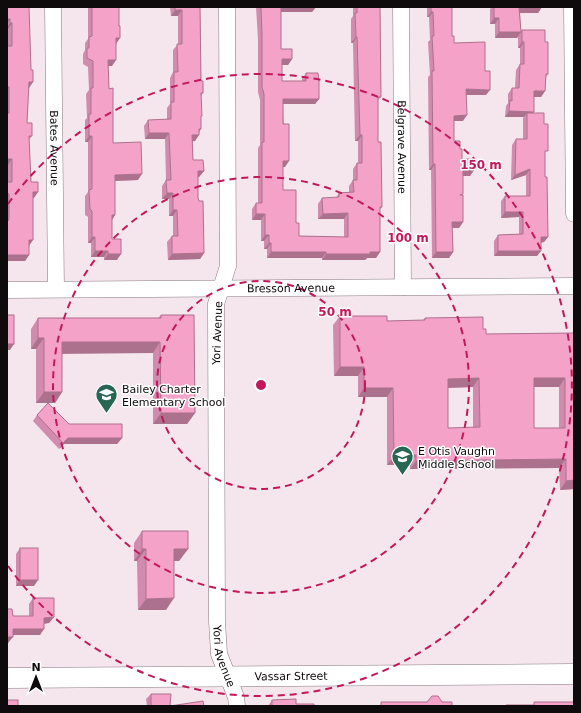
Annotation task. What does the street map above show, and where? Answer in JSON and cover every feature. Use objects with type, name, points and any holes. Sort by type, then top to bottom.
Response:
[{"type":"street","name":"Bates Avenue","points":[[53,7],[56,289]]},
{"type":"street","name":"Yori Avenue","points":[[227,7],[228,266],[216,304],[217,621],[219,654],[226,676],[236,697],[237,706]]},
{"type":"street","name":"Belgrave Avenue","points":[[401,7],[403,287]]},
{"type":"street","points":[[572,7],[574,214]]},
{"type":"street","name":"Bresson Avenue","points":[[7,290],[574,286]]},
{"type":"street","name":"Vassar Street","points":[[7,678],[574,674]]},
{"type":"building","points":[[7,7],[29,7],[31,70],[33,70],[33,82],[29,82],[27,123],[32,123],[32,136],[29,136],[31,182],[38,182],[38,192],[33,192],[33,240],[29,240],[29,255],[7,255],[9,194],[7,193],[7,182],[12,182],[12,159],[7,159],[7,113],[9,113],[9,87],[7,87],[7,46],[12,46],[12,23],[10,23],[10,19],[7,19]]},
{"type":"building","points":[[92,7],[119,7],[120,38],[116,38],[116,60],[108,60],[109,89],[113,88],[113,143],[141,142],[142,174],[115,175],[115,215],[112,215],[112,239],[121,239],[121,254],[108,254],[108,251],[95,251],[95,237],[92,237],[92,211],[90,209],[89,190],[92,189],[92,136],[89,136],[89,114],[91,114],[91,88],[93,88],[93,61],[87,58],[87,48],[89,48],[89,37],[92,36]]},
{"type":"building","points":[[175,7],[200,7],[201,81],[203,81],[203,93],[201,93],[202,116],[199,135],[192,135],[193,160],[203,160],[204,171],[198,171],[198,198],[199,201],[203,201],[204,253],[172,254],[172,236],[178,236],[177,210],[173,210],[173,193],[167,193],[166,180],[171,180],[169,133],[149,133],[148,120],[171,119],[171,102],[174,102],[174,72],[178,72],[177,44],[182,44],[182,10],[175,10]]},
{"type":"building","points":[[261,7],[281,7],[281,49],[292,49],[292,59],[282,59],[282,81],[306,81],[306,73],[318,73],[319,99],[283,99],[283,124],[289,124],[289,161],[283,161],[283,190],[296,190],[296,223],[299,223],[299,236],[348,237],[348,213],[323,214],[322,198],[339,197],[339,193],[354,192],[353,180],[357,180],[357,163],[362,163],[362,135],[360,135],[355,13],[357,13],[357,7],[380,7],[381,97],[378,97],[378,142],[381,142],[382,207],[380,207],[380,252],[370,252],[370,254],[326,254],[326,252],[271,252],[269,235],[265,235],[265,214],[256,214],[256,203],[262,203],[262,142],[264,142]]},
{"type":"building","points":[[431,7],[452,7],[452,36],[454,36],[454,43],[485,42],[485,71],[490,71],[490,90],[466,89],[467,115],[454,116],[454,141],[460,141],[462,159],[474,159],[474,170],[463,170],[463,194],[460,195],[463,195],[463,222],[452,222],[453,252],[436,252],[432,71],[434,71],[432,36],[434,36],[433,12],[431,12]]},
{"type":"building","points":[[494,7],[519,7],[521,32],[499,32],[499,18],[494,18]]},
{"type":"building","points":[[522,30],[545,30],[545,42],[548,42],[548,74],[546,74],[545,91],[534,91],[534,112],[509,111],[510,100],[512,101],[512,88],[519,88],[520,64],[524,64],[524,42],[522,42]]},
{"type":"building","points":[[527,113],[544,113],[544,124],[548,124],[548,151],[545,151],[545,177],[547,177],[548,237],[541,237],[541,251],[498,251],[498,235],[523,234],[523,212],[505,212],[505,196],[530,196],[530,169],[515,175],[516,139],[527,139]]},
{"type":"building","points":[[7,315],[14,315],[14,344],[7,344]]},
{"type":"building","points":[[161,315],[194,315],[195,413],[161,413],[160,342],[62,342],[62,392],[44,392],[44,338],[38,338],[38,318],[161,318]]},
{"type":"building","points":[[340,316],[387,316],[387,321],[425,320],[425,318],[483,317],[483,329],[486,329],[486,334],[574,333],[574,480],[566,481],[566,459],[416,461],[416,455],[394,456],[393,388],[364,388],[364,367],[340,367]],"holes":[[[479,378],[480,427],[448,428],[448,379]],[[534,378],[565,378],[565,428],[534,428]]]},
{"type":"building","points":[[48,403],[69,424],[122,424],[122,438],[68,438],[63,443],[37,415]]},
{"type":"building","points":[[142,531],[188,531],[188,549],[174,549],[174,598],[146,599],[146,549],[142,549]]},
{"type":"building","points":[[20,548],[38,548],[38,580],[20,580]]},
{"type":"building","points":[[33,598],[54,598],[54,617],[44,618],[44,629],[13,629],[13,637],[7,637],[7,609],[12,609],[13,616],[33,616]]},
{"type":"building","points":[[151,694],[171,694],[170,706],[151,706]]},
{"type":"building","points":[[432,696],[438,696],[442,702],[452,702],[452,706],[381,706],[381,702],[427,702]]},
{"type":"building","points":[[296,699],[296,704],[314,704],[314,706],[272,706],[272,700]]},
{"type":"building","points":[[7,700],[18,700],[18,706],[7,706]]},
{"type":"building","points":[[203,701],[204,706],[170,706]]},
{"type":"building","points":[[534,702],[574,702],[574,706],[506,706],[534,705]]},
{"type":"place","name":"Bailey Charter Elementary School","points":[[106,414]]},
{"type":"place","name":"E Otis Vaughn Middle School","points":[[403,476]]}]
